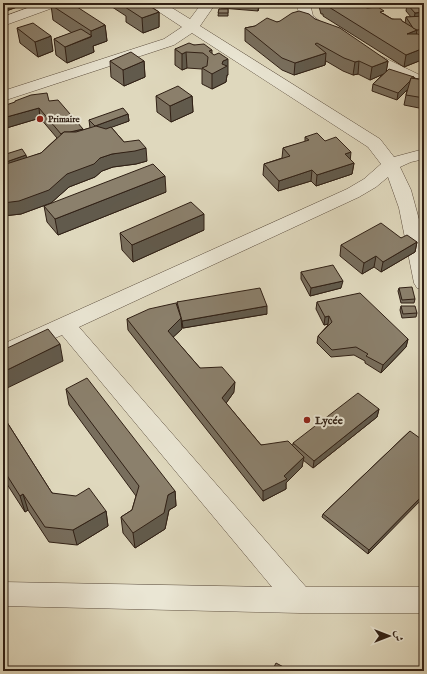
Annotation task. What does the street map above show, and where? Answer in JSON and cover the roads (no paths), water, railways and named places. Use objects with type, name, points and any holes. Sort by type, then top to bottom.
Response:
[{"type":"street","points":[[3,22],[52,3]]},
{"type":"street","points":[[141,3],[184,27],[373,155],[391,165],[399,182],[419,240],[424,283]]},
{"type":"street","points":[[156,3],[184,27]]},
{"type":"street","points":[[3,87],[138,44],[184,27],[197,3]]},
{"type":"street","points":[[3,96],[159,46],[203,15],[209,3]]},
{"type":"street","points":[[305,3],[304,11],[310,21],[339,38]]},
{"type":"street","points":[[353,46],[402,73],[424,82]]},
{"type":"street","points":[[3,353],[353,193],[370,183],[391,165],[406,158],[424,154]]},
{"type":"street","points":[[65,324],[300,600]]},
{"type":"street","points":[[3,594],[300,600],[424,600]]},
{"type":"place","name":"Primaire","points":[[40,119]]},
{"type":"place","name":"Lycée","points":[[307,420]]}]
